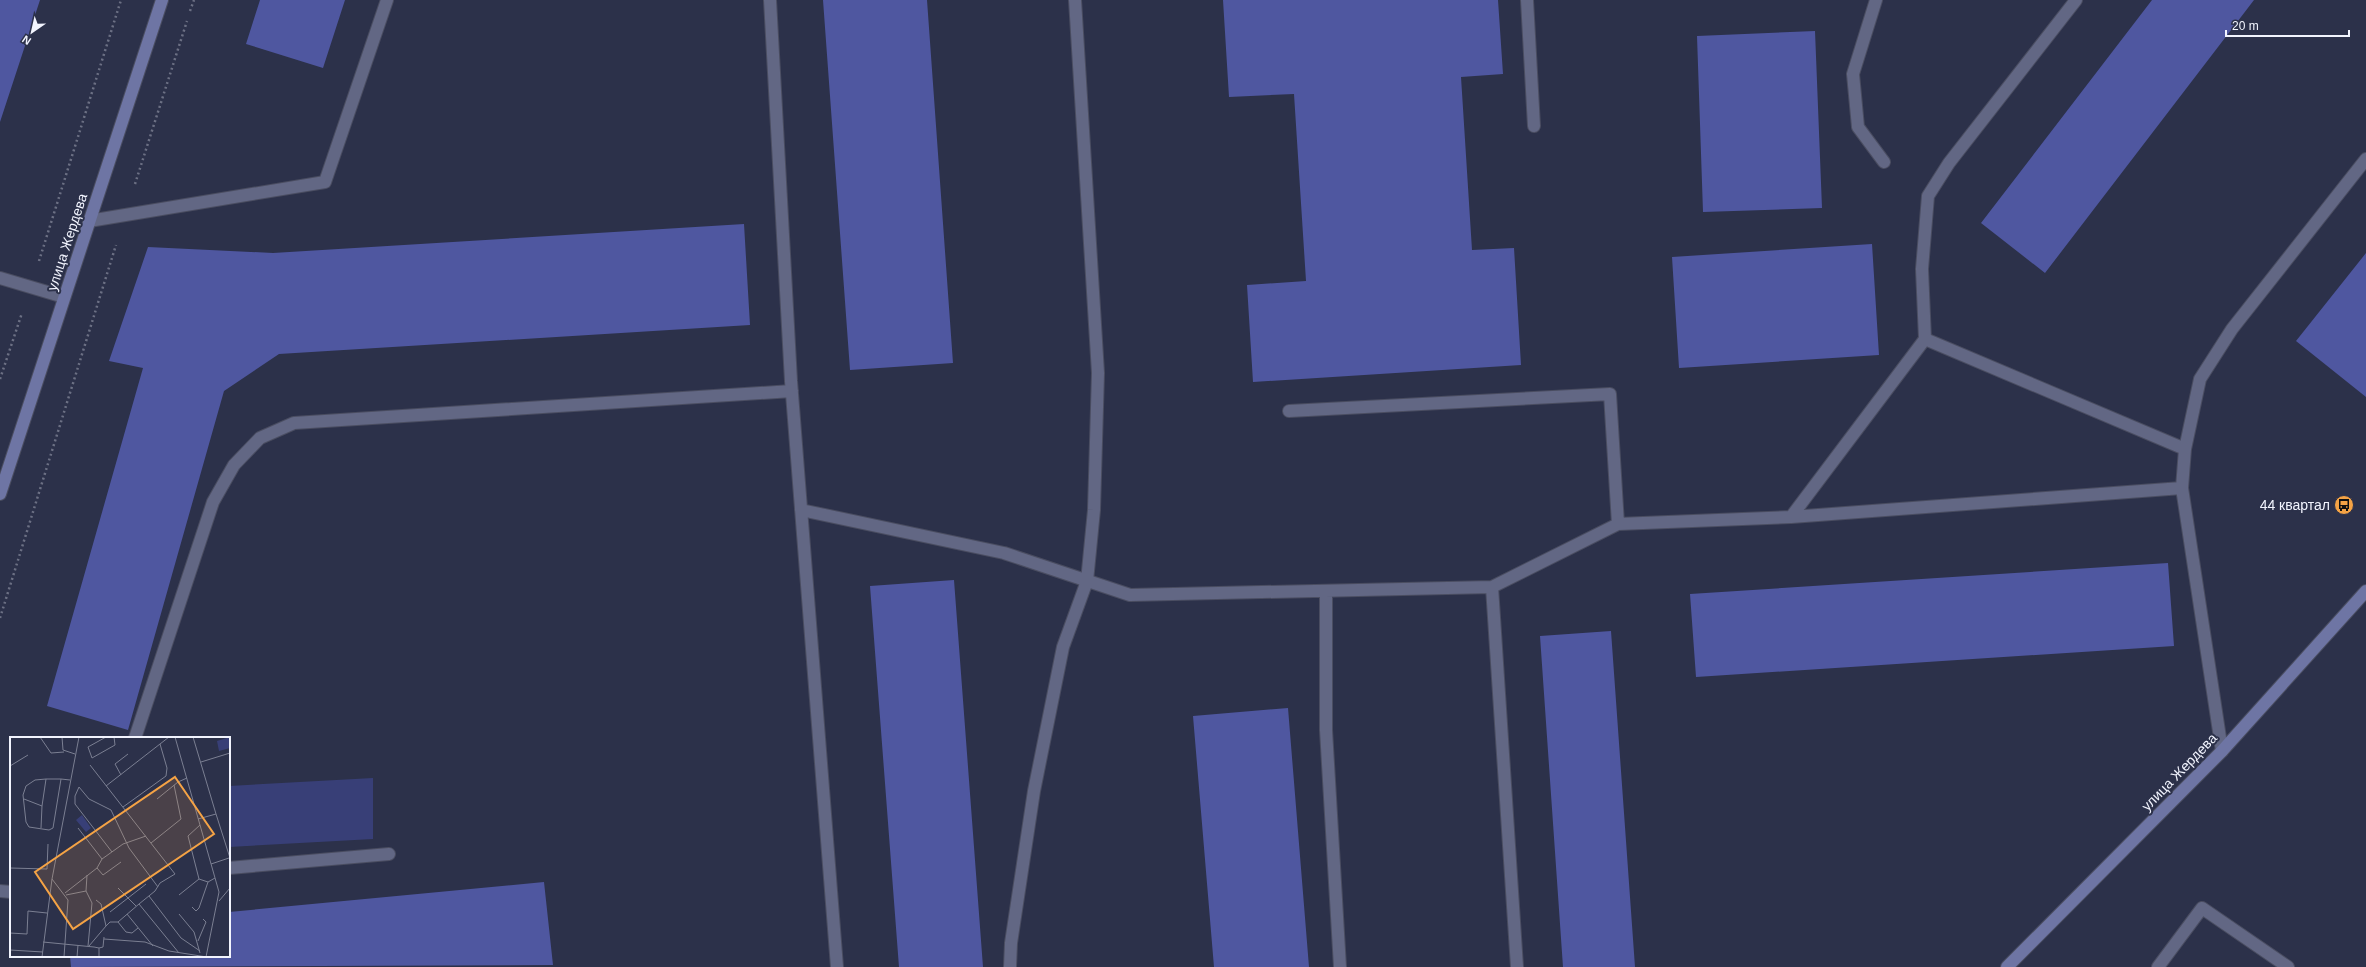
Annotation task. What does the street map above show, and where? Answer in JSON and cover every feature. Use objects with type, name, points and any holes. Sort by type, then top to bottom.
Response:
[{"type":"main road","name":"улица Жердева","points":[[0,494],[162,0]]},
{"type":"main road","name":"улица Жердева","points":[[2007,967],[2222,751],[2366,591]]},
{"type":"lane","points":[[89,221],[325,182],[387,0]]},
{"type":"lane","points":[[770,0],[792,391],[837,967]]},
{"type":"lane","points":[[1010,967],[1011,943],[1034,791],[1063,647],[1087,581],[1094,510],[1098,373],[1075,0]]},
{"type":"lane","points":[[1527,0],[1534,126]]},
{"type":"lane","points":[[1876,0],[1853,74],[1858,127],[1884,162]]},
{"type":"lane","points":[[1791,517],[1925,339],[1922,269],[1928,196],[1949,163],[2076,0]]},
{"type":"lane","points":[[2222,751],[2182,488],[2185,449],[2200,379],[2232,329],[2366,159]]},
{"type":"lane","points":[[0,278],[64,297]]},
{"type":"lane","points":[[1925,339],[2185,449]]},
{"type":"lane","points":[[135,737],[213,502],[234,465],[260,438],[294,423],[792,391]]},
{"type":"lane","points":[[1289,411],[1610,394],[1618,524]]},
{"type":"lane","points":[[801,510],[1004,553],[1130,596],[1492,587],[1618,524],[1791,517],[2182,488]]},
{"type":"lane","points":[[1492,587],[1516,967]]},
{"type":"lane","points":[[1326,591],[1326,730],[1340,967]]},
{"type":"lane","points":[[230,868],[389,854]]},
{"type":"lane","points":[[0,891],[10,892]]},
{"type":"lane","points":[[2158,967],[2202,908],[2288,967]]},
{"type":"path","points":[[0,379],[121,0]]},
{"type":"path","points":[[0,618],[125,215],[194,0]]},
{"type":"shaded area","points":[[373,778],[373,839],[230,847],[230,786]]},
{"type":"building","points":[[0,0],[40,0],[0,122]]},
{"type":"building","points":[[260,0],[345,0],[323,68],[246,44]]},
{"type":"building","points":[[823,0],[927,0],[953,363],[850,370]]},
{"type":"building","points":[[1223,0],[1498,0],[1503,74],[1461,77],[1472,250],[1514,248],[1521,365],[1253,382],[1247,285],[1306,281],[1294,94],[1229,97]]},
{"type":"building","points":[[2152,0],[2254,0],[2045,273],[1981,223]]},
{"type":"building","points":[[1815,31],[1822,208],[1703,212],[1697,36]]},
{"type":"building","points":[[744,224],[750,325],[279,354],[224,391],[128,730],[47,706],[143,368],[109,361],[148,247],[273,253]]},
{"type":"building","points":[[1872,244],[1879,355],[1679,368],[1672,257]]},
{"type":"building","points":[[2366,253],[2366,397],[2296,341]]},
{"type":"building","points":[[2168,563],[2174,646],[1696,677],[1690,594]]},
{"type":"building","points":[[954,580],[983,967],[899,967],[870,586]]},
{"type":"building","points":[[1611,631],[1635,967],[1563,967],[1540,636]]},
{"type":"building","points":[[1288,708],[1309,967],[1214,967],[1193,716]]},
{"type":"building","points":[[544,882],[553,965],[71,967],[70,957],[230,957],[230,912]]},
{"type":"place","name":"44 квартал","points":[[2344,505]]}]
